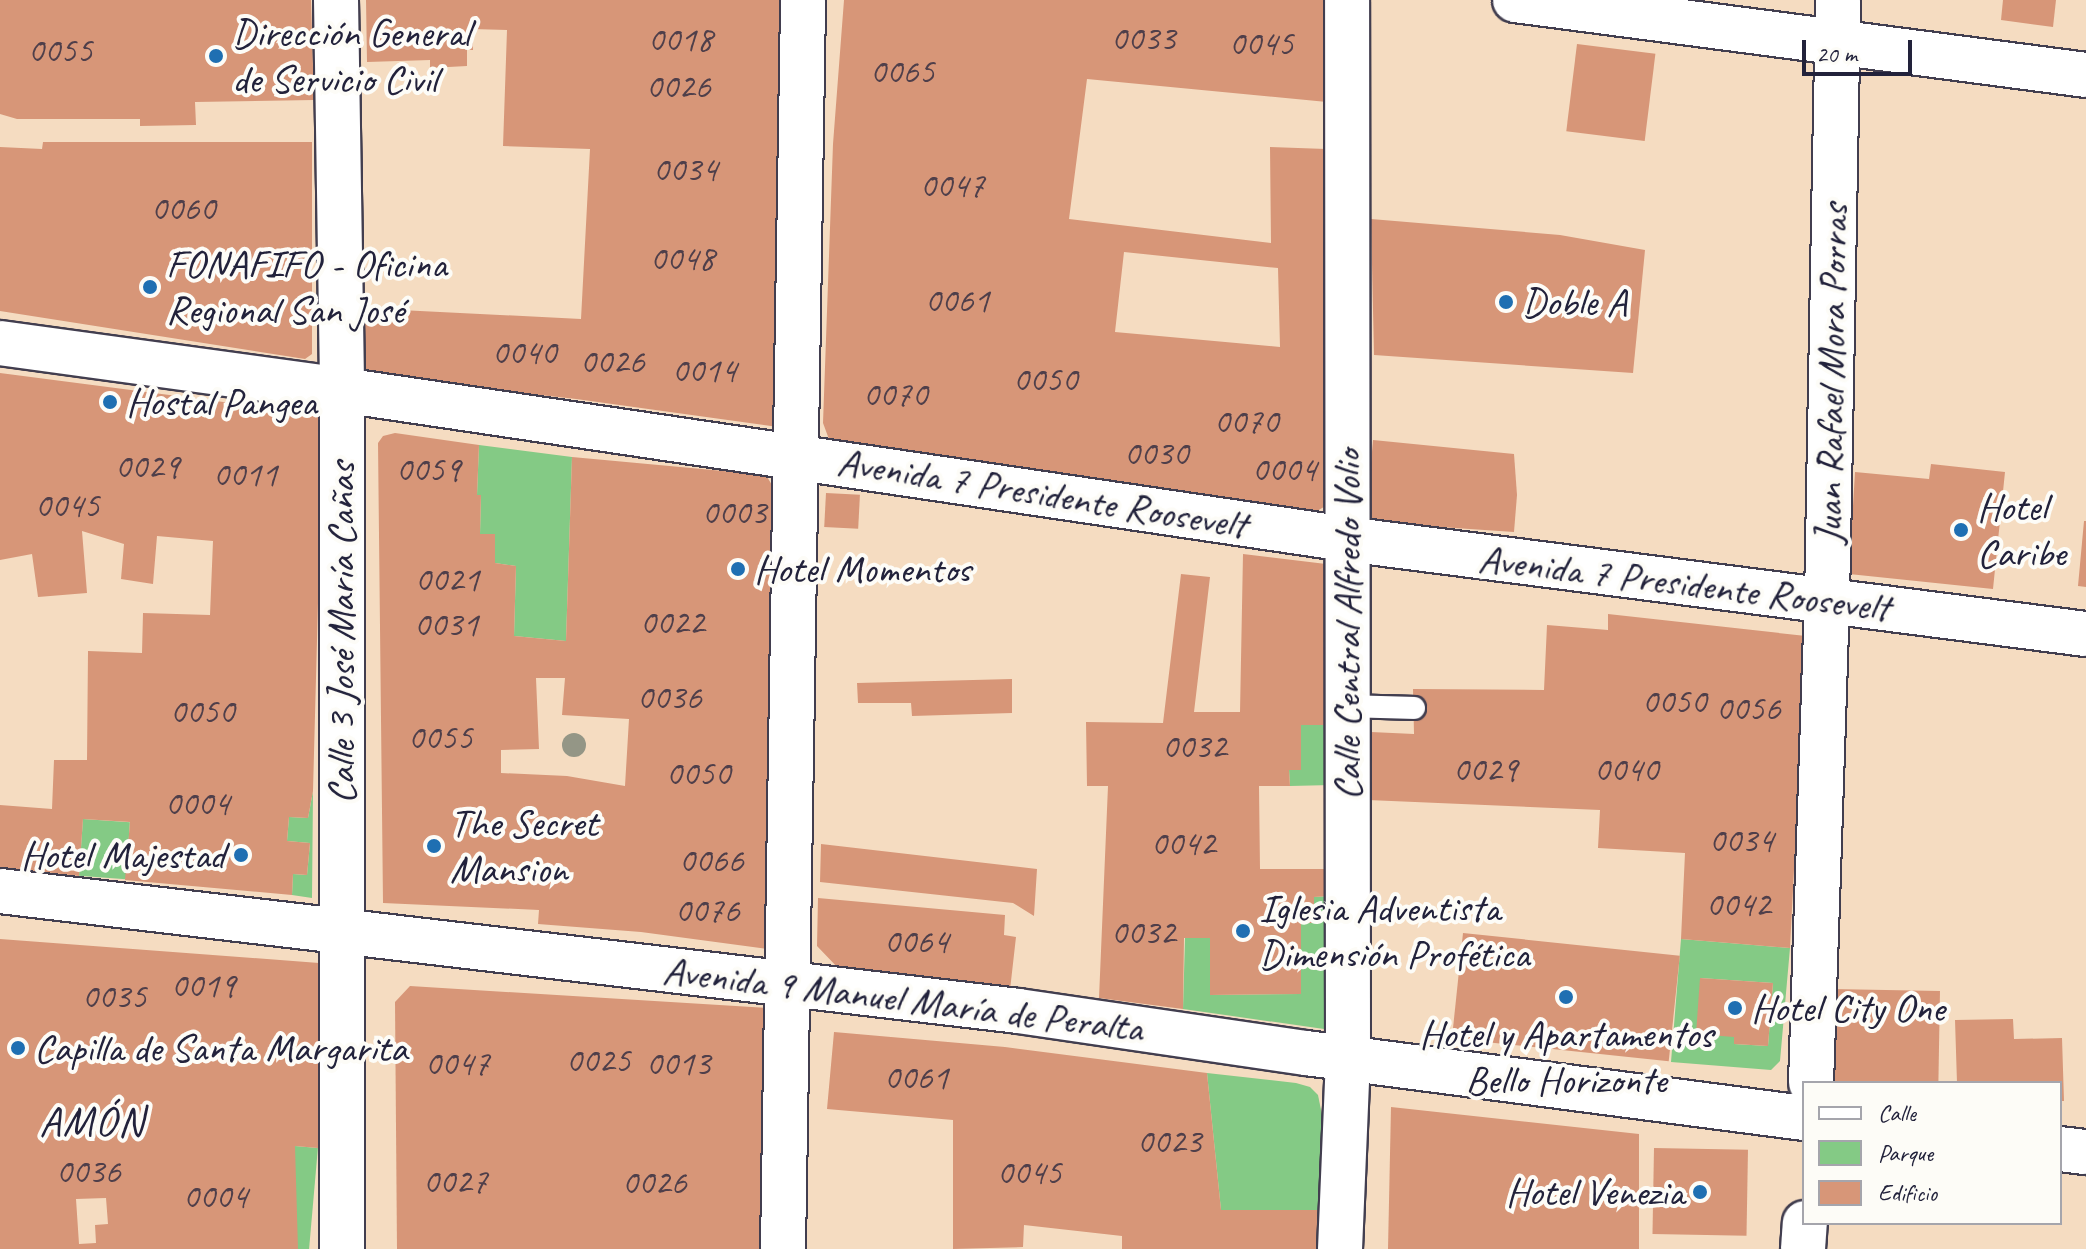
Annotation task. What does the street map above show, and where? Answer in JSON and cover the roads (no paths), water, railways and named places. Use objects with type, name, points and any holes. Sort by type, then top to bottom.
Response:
[{"type":"street","name":"Calle 3 José María Cañas","points":[[336,0],[342,390],[342,1249]]},
{"type":"street","points":[[783,1249],[803,0]]},
{"type":"street","name":"Calle Central Alfredo Volio","points":[[1340,1249],[1348,1058],[1346,539],[1361,394],[1347,0]]},
{"type":"street","points":[[1515,0],[2086,75]]},
{"type":"street","name":"Juan Rafael Mora Porras","points":[[1811,1081],[1827,601],[1838,0]]},
{"type":"street","name":"Avenida 7 Presidente Roosevelt","points":[[0,343],[342,390],[1346,539],[1655,569],[1827,601],[2086,634]]},
{"type":"street","name":"Avenida 9 Manuel María de Peralta","points":[[0,891],[786,983],[1802,1118]]},
{"type":"street","points":[[2062,1149],[2086,1152]]},
{"type":"street","points":[[1803,1249],[1805,1225]]},
{"type":"lane","points":[[1347,706],[1414,708]]},
{"type":"place","name":"Dirección General de Servicio Civil","points":[[216,56]]},
{"type":"place","name":"FONAFIFO - Oficina Regional San José","points":[[150,287]]},
{"type":"place","name":"Doble A","points":[[1506,302]]},
{"type":"place","name":"Hostal Pangea","points":[[110,402]]},
{"type":"place","name":"Hotel Caribe","points":[[1961,530]]},
{"type":"place","name":"Hotel Momentos","points":[[738,569]]},
{"type":"place","name":"The Secret Mansion","points":[[434,846]]},
{"type":"place","name":"Hotel Majestad","points":[[241,855]]},
{"type":"place","name":"Iglesia Adventista Dimensión Profética","points":[[1243,931]]},
{"type":"place","name":"Hotel y Apartamentos Bello Horizonte","points":[[1566,997]]},
{"type":"place","name":"Hotel City One","points":[[1735,1008]]},
{"type":"place","name":"Capilla de Santa Margarita","points":[[18,1048]]},
{"type":"place","name":"Hotel Venezia","points":[[1700,1192]]},
{"type":"district","name":"AMÓN","points":[[92,1122]]}]
